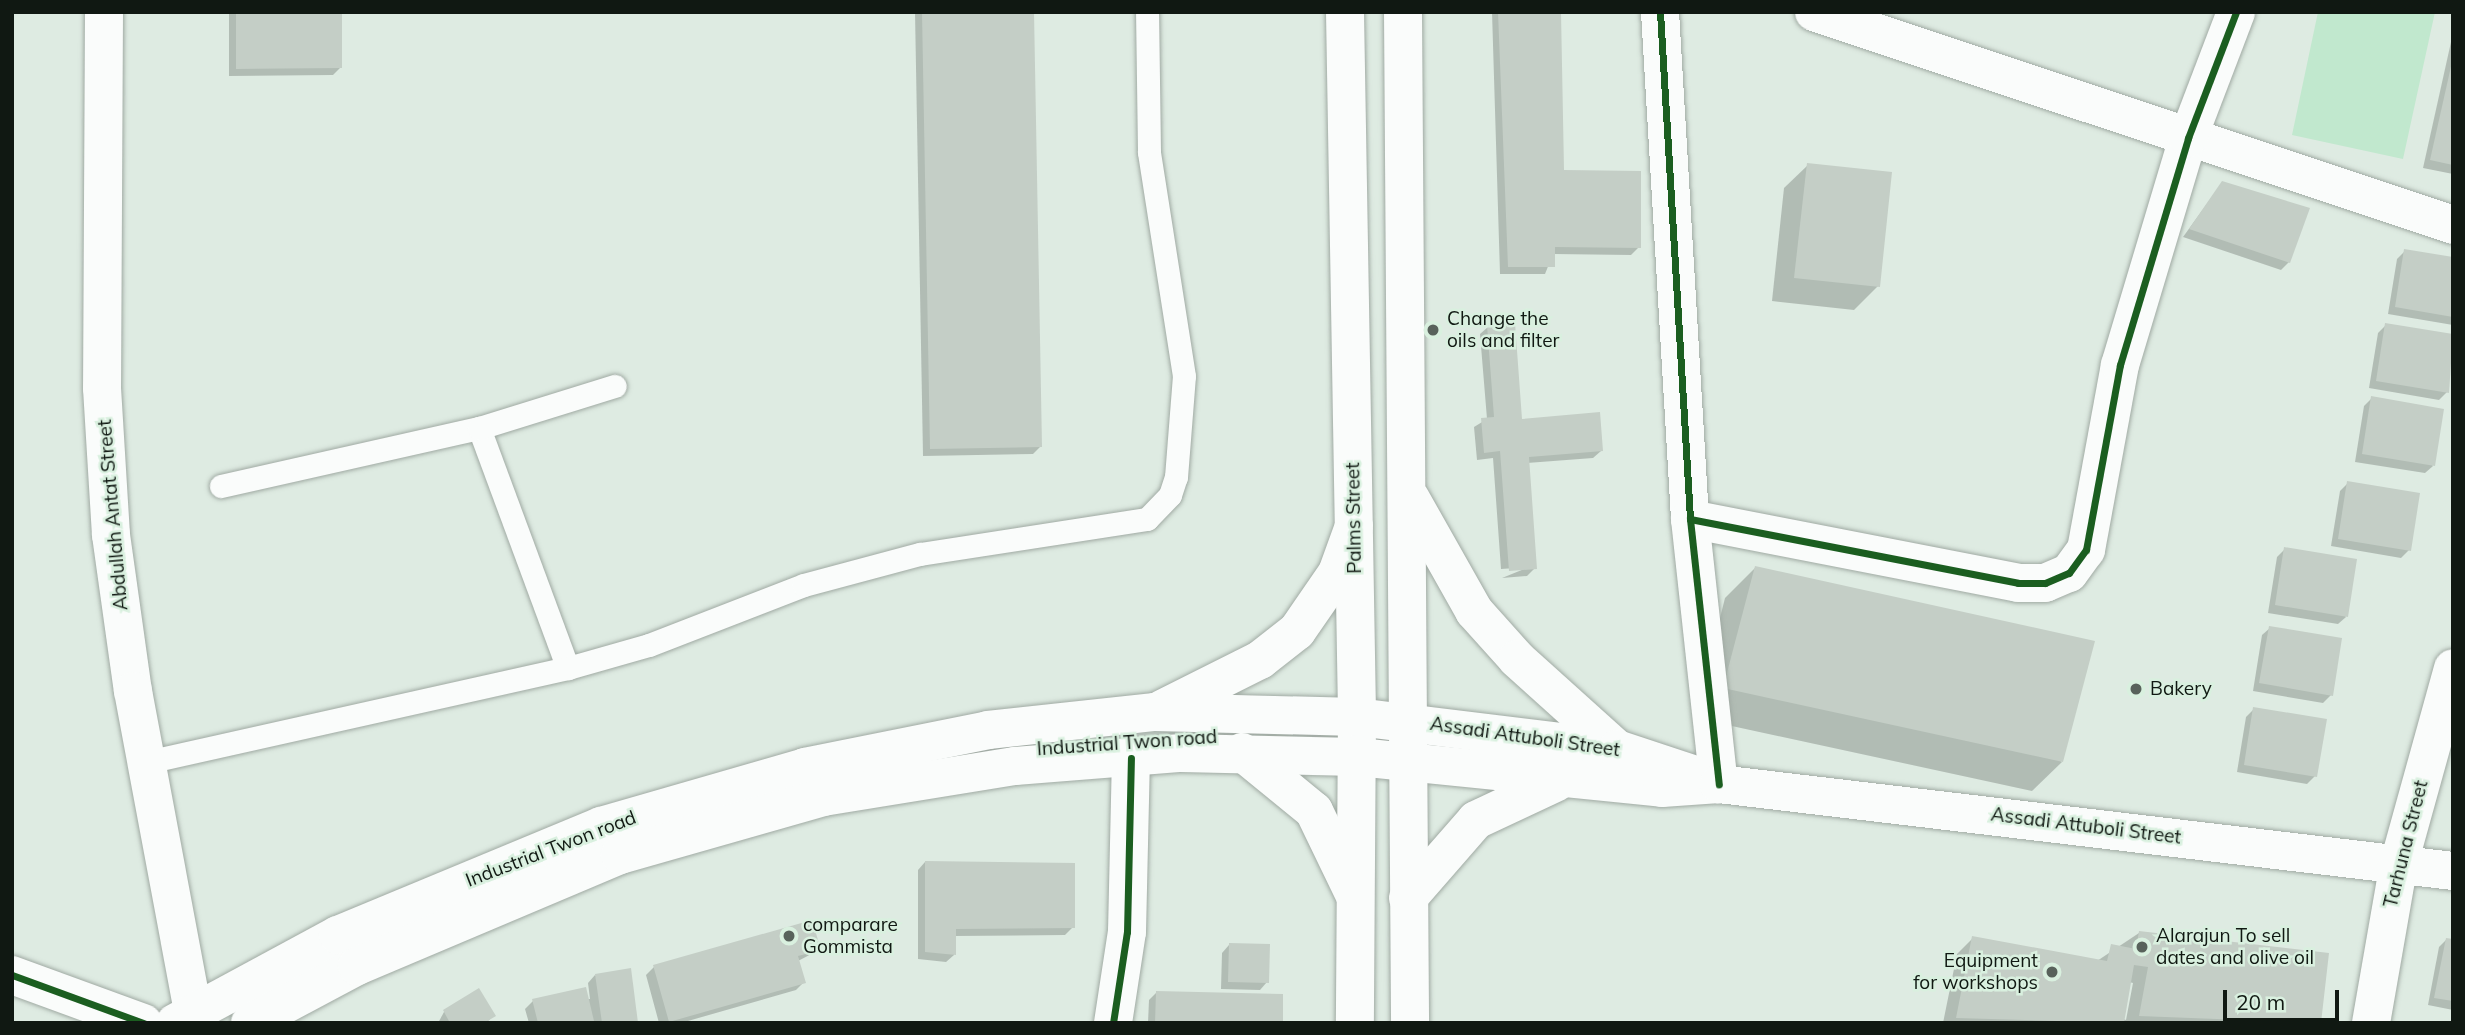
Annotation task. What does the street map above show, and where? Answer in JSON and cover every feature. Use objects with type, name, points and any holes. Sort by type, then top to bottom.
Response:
[{"type":"main road","name":"Abdullah Antat Street","points":[[104,12],[102,388],[111,535],[184,1017]]},
{"type":"main road","name":"Palms Street","points":[[1345,12],[1357,717],[1354,896],[1356,1023]]},
{"type":"main road","points":[[1403,12],[1411,499],[1408,898],[1410,1023]]},
{"type":"main road","points":[[1660,12],[1690,519],[1719,784]]},
{"type":"main road","points":[[1814,12],[2453,225]]},
{"type":"main road","points":[[1690,519],[2018,583],[2045,583],[2069,573],[2087,550],[2120,365],[2188,138],[2236,12]]},
{"type":"main road","points":[[1411,499],[1474,611],[1617,749]]},
{"type":"main road","points":[[1155,712],[1261,660],[1297,631],[1337,573],[1354,526]]},
{"type":"main road","name":"Tarhuna Street","points":[[2371,1023],[2399,863],[2453,668]]},
{"type":"main road","name":"Industrial Twon road","points":[[184,1017],[338,934],[601,826],[805,767],[988,730],[1155,712],[1357,717],[1410,721]]},
{"type":"main road","name":"Assadi Attuboli Street","points":[[1410,721],[1617,749],[1680,765],[1719,784]]},
{"type":"main road","points":[[1242,752],[1314,811],[1354,896]]},
{"type":"main road","name":"Industrial Twon road","points":[[250,1023],[357,966],[620,855],[823,797],[1015,766],[1131,758],[1242,752],[1410,762]]},
{"type":"main road","points":[[1113,1023],[1128,932],[1131,758]]},
{"type":"main road","name":"Assadi Attuboli Street","points":[[1410,762],[1662,788],[1719,784],[2453,871]]},
{"type":"main road","points":[[1408,898],[1476,820],[1526,792],[1570,779]]},
{"type":"main road","points":[[12,975],[143,1023]]},
{"type":"lane","points":[[147,762],[568,668],[864,568],[1032,534],[1123,526],[1159,509],[1180,459],[1184,376],[1149,152],[1147,12]]},
{"type":"lane","points":[[220,486],[479,428],[615,386]]},
{"type":"lane","points":[[479,428],[568,668]]},
{"type":"green space","points":[[2318,12],[2435,12],[2403,159],[2292,135]]},
{"type":"building","points":[[236,12],[342,12],[342,68],[236,69]]},
{"type":"building","points":[[922,12],[1034,12],[1042,447],[930,449]]},
{"type":"building","points":[[1498,12],[1561,12],[1564,170],[1641,171],[1641,248],[1555,247],[1555,267],[1508,267]]},
{"type":"building","points":[[2453,62],[2453,165],[2430,160]]},
{"type":"building","points":[[1807,163],[1892,172],[1880,287],[1794,278]]},
{"type":"building","points":[[2222,181],[2310,208],[2290,263],[2189,229]]},
{"type":"building","points":[[2404,249],[2453,257],[2453,317],[2395,307]]},
{"type":"building","points":[[1515,323],[1522,419],[1600,412],[1603,451],[1529,457],[1537,569],[1509,571],[1500,451],[1484,453],[1481,418],[1494,417],[1487,325]]},
{"type":"building","points":[[2385,323],[2453,334],[2449,393],[2376,381]]},
{"type":"building","points":[[2371,396],[2444,409],[2435,466],[2362,454]]},
{"type":"building","points":[[2347,481],[2420,493],[2411,551],[2338,539]]},
{"type":"building","points":[[2284,547],[2357,559],[2348,617],[2275,605]]},
{"type":"building","points":[[1755,566],[2095,641],[2063,762],[1723,688]]},
{"type":"building","points":[[2269,626],[2342,638],[2333,696],[2259,683]]},
{"type":"building","points":[[2253,707],[2327,719],[2317,777],[2244,765]]},
{"type":"building","points":[[925,861],[1075,863],[1075,928],[956,929],[956,955],[925,952]]},
{"type":"building","points":[[812,920],[821,950],[798,956],[806,983],[669,1022],[653,965]]},
{"type":"building","points":[[2139,931],[2329,953],[2321,1023],[2139,1016],[2148,967],[2134,965],[2124,1023],[1956,1018],[1972,936],[2107,961],[2111,944],[2136,949]]},
{"type":"building","points":[[2446,938],[2453,939],[2453,1001],[2434,998]]},
{"type":"building","points":[[1229,943],[1270,944],[1269,983],[1228,982]]},
{"type":"building","points":[[631,968],[638,1023],[602,1023],[595,974]]},
{"type":"building","points":[[586,987],[594,1021],[538,1023],[532,999]]},
{"type":"building","points":[[479,988],[496,1016],[484,1023],[450,1023],[443,1010]]},
{"type":"building","points":[[1156,991],[1283,994],[1283,1023],[1155,1023]]},
{"type":"cycle path","points":[[1660,12],[1690,519],[1719,784]]},
{"type":"cycle path","points":[[1690,519],[2018,583],[2045,583],[2069,573],[2086,550],[2120,365],[2188,138],[2236,12]]},
{"type":"cycle path","points":[[1113,1023],[1127,932],[1131,758]]},
{"type":"cycle path","points":[[12,975],[143,1023]]},
{"type":"place","name":"Change the oils and filter","points":[[1433,330]]},
{"type":"place","name":"Bakery","points":[[2136,689]]},
{"type":"place","name":"comparare Gommista","points":[[789,936]]},
{"type":"place","name":"Alarajun To sell dates and olive oil","points":[[2142,947]]},
{"type":"place","name":"Equipment for workshops","points":[[2052,972]]}]
